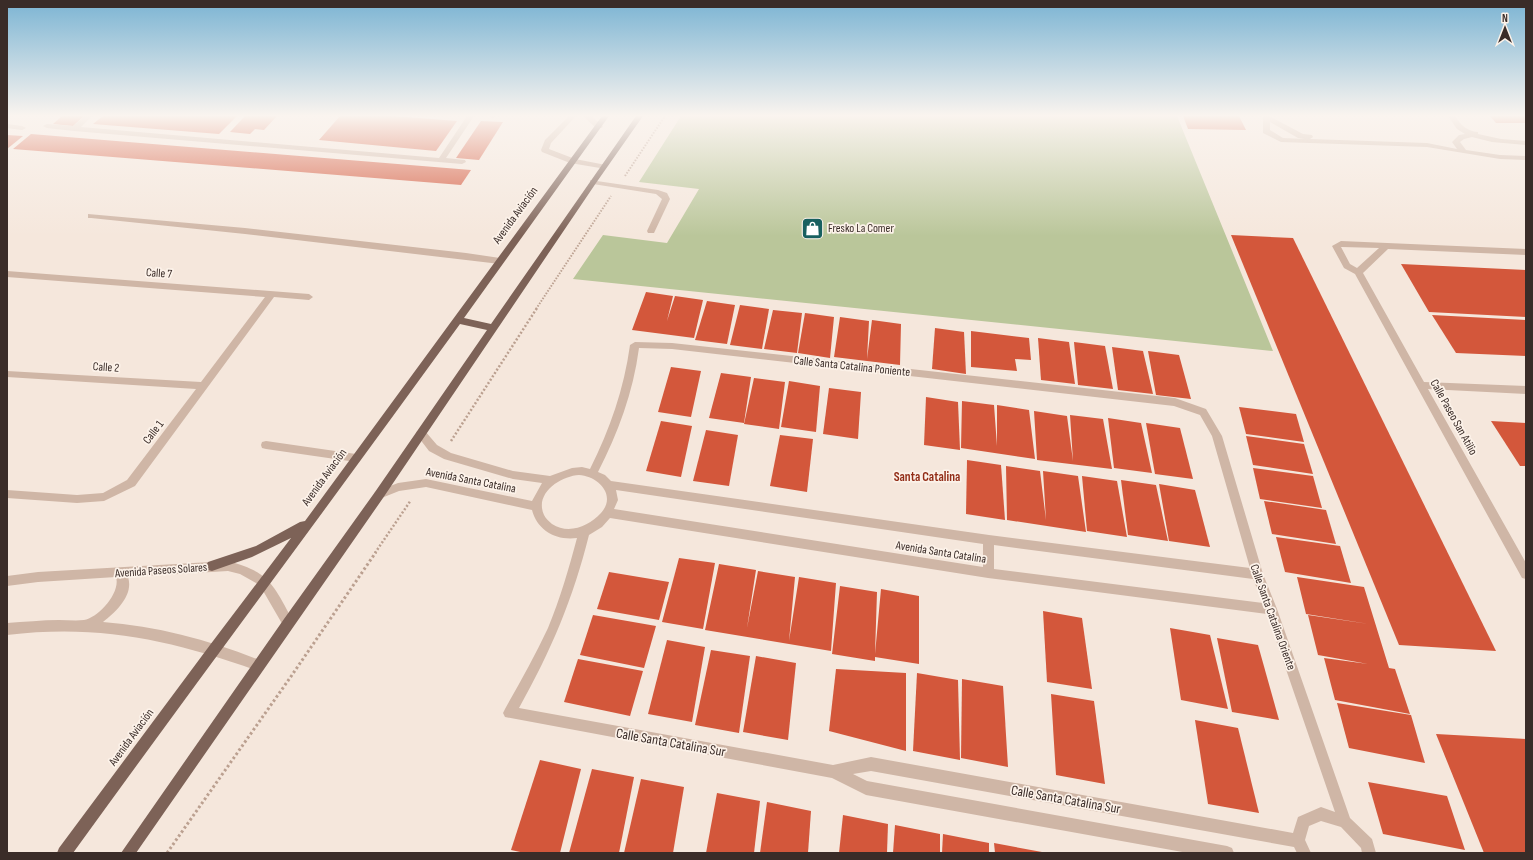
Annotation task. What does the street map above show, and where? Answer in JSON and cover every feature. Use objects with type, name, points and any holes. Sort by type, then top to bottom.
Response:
[{"type":"main road","name":"Avenida Aviación","points":[[64,853],[458,320],[577,156]]},
{"type":"main road","points":[[128,853],[258,665],[379,495],[612,156]]},
{"type":"main road","points":[[458,320],[494,328]]},
{"type":"main road","points":[[212,566],[242,558],[279,541],[310,521]]},
{"type":"street","points":[[395,156],[462,162]]},
{"type":"street","points":[[441,160],[444,156]]},
{"type":"street","points":[[561,156],[573,161],[604,167]]},
{"type":"street","points":[[1494,156],[1526,158]]},
{"type":"street","points":[[593,182],[658,192],[664,195],[666,199],[651,231]]},
{"type":"street","points":[[91,216],[245,231],[500,261]]},
{"type":"street","name":"Calle Paseo San Atilio","points":[[1526,252],[1337,244],[1336,246],[1347,266],[1358,272],[1526,574]]},
{"type":"street","points":[[1358,272],[1386,246]]},
{"type":"street","name":"Calle 7","points":[[7,274],[309,297]]},
{"type":"street","name":"Calle 1","points":[[7,494],[77,499],[104,497],[131,483],[272,294]]},
{"type":"street","name":"Calle Santa Catalina Poniente","points":[[593,473],[619,419],[628,387],[634,345],[672,346],[1175,402],[1203,412]]},
{"type":"street","name":"Calle 2","points":[[7,374],[204,386]]},
{"type":"street","points":[[1421,385],[1526,390]]},
{"type":"street","name":"Calle Santa Catalina Oriente","points":[[1203,412],[1217,436],[1257,574],[1271,609],[1345,822]]},
{"type":"street","name":"Avenida Santa Catalina","points":[[421,434],[433,448],[448,456],[512,475],[551,480]]},
{"type":"street","points":[[266,445],[356,458]]},
{"type":"street","points":[[582,471],[593,473],[602,477],[609,485],[613,499],[608,514],[598,524],[584,531],[570,534],[556,532],[546,526],[538,517],[536,506],[538,497],[543,488],[551,480],[560,475],[582,471]]},
{"type":"street","name":"Avenida Santa Catalina","points":[[379,495],[398,487],[426,483],[536,506]]},
{"type":"street","name":"Avenida Santa Catalina","points":[[609,485],[989,540],[1257,574]]},
{"type":"street","name":"Avenida Santa Catalina","points":[[608,514],[988,573],[1271,609]]},
{"type":"street","name":"Calle Santa Catalina Sur","points":[[584,531],[574,573],[558,617],[537,664],[509,713],[833,772],[866,788],[1227,853]]},
{"type":"street","points":[[988,573],[989,540]]},
{"type":"street","name":"Avenida Paseos Solares","points":[[7,581],[38,577],[228,566],[255,574],[265,582],[288,623]]},
{"type":"street","points":[[86,626],[102,616],[113,605],[121,593],[123,582],[120,572]]},
{"type":"street","points":[[7,629],[50,625],[86,626],[130,630],[173,638],[214,649],[258,665]]},
{"type":"street","name":"Calle Santa Catalina Sur","points":[[833,772],[871,764],[1301,847],[1303,822],[1321,814],[1345,822],[1367,844],[1369,853]]},
{"type":"green space","points":[[655,156],[1193,156],[1273,351],[573,279],[603,235],[667,243],[699,189],[639,182]]},
{"type":"building","points":[[102,156],[302,156],[471,170],[461,185]]},
{"type":"building","points":[[457,156],[481,156],[479,160],[456,158]]},
{"type":"building","points":[[1231,235],[1293,238],[1496,651],[1399,645]]},
{"type":"building","points":[[1401,264],[1526,270],[1526,317],[1429,312]]},
{"type":"building","points":[[646,292],[673,296],[667,321],[675,296],[703,300],[694,338],[632,330]]},
{"type":"building","points":[[707,301],[735,305],[727,344],[695,340]]},
{"type":"building","points":[[740,305],[769,309],[762,349],[730,345]]},
{"type":"building","points":[[773,310],[802,313],[797,353],[764,349]]},
{"type":"building","points":[[805,313],[834,317],[830,358],[798,353]]},
{"type":"building","points":[[1432,315],[1526,320],[1526,356],[1456,353]]},
{"type":"building","points":[[840,317],[869,321],[867,359],[872,320],[901,324],[900,365],[834,357]]},
{"type":"building","points":[[935,328],[964,332],[966,374],[932,369]]},
{"type":"building","points":[[971,331],[1029,338],[1031,360],[1015,359],[1017,371],[971,367]]},
{"type":"building","points":[[1038,338],[1069,342],[1075,384],[1041,380]]},
{"type":"building","points":[[1074,342],[1105,346],[1113,389],[1078,385]]},
{"type":"building","points":[[1112,347],[1143,351],[1153,394],[1118,390]]},
{"type":"building","points":[[1148,351],[1179,355],[1191,399],[1156,395]]},
{"type":"building","points":[[671,367],[701,371],[691,417],[658,412]]},
{"type":"building","points":[[721,373],[751,377],[744,423],[709,418]]},
{"type":"building","points":[[754,378],[785,382],[779,429],[744,424]]},
{"type":"building","points":[[789,381],[820,386],[816,432],[781,427]]},
{"type":"building","points":[[829,388],[861,392],[858,439],[823,434]]},
{"type":"building","points":[[926,397],[958,402],[960,450],[924,445]]},
{"type":"building","points":[[962,401],[994,405],[997,446],[997,405],[1029,410],[1035,459],[961,448]]},
{"type":"building","points":[[1239,407],[1296,414],[1304,442],[1246,434]]},
{"type":"building","points":[[1034,411],[1067,416],[1073,461],[1070,415],[1103,419],[1112,469],[1037,460]]},
{"type":"building","points":[[1108,418],[1141,423],[1152,473],[1114,468]]},
{"type":"building","points":[[661,421],[692,426],[681,477],[646,471]]},
{"type":"building","points":[[1491,421],[1526,423],[1526,466],[1520,466]]},
{"type":"building","points":[[1146,423],[1180,428],[1193,479],[1155,474]]},
{"type":"building","points":[[706,430],[738,435],[729,486],[693,481]]},
{"type":"building","points":[[780,435],[813,439],[807,492],[770,486]]},
{"type":"building","points":[[1246,436],[1304,444],[1313,474],[1253,465]]},
{"type":"building","points":[[967,460],[1001,465],[1005,520],[966,514]]},
{"type":"building","points":[[1006,466],[1040,471],[1046,520],[1043,471],[1078,476],[1086,532],[1007,520]]},
{"type":"building","points":[[1253,468],[1313,476],[1322,508],[1260,499]]},
{"type":"building","points":[[1082,476],[1117,481],[1127,537],[1087,531]]},
{"type":"building","points":[[1121,480],[1156,485],[1168,541],[1128,535]]},
{"type":"building","points":[[1159,484],[1195,490],[1210,547],[1169,541]]},
{"type":"building","points":[[1264,501],[1326,510],[1336,544],[1272,534]]},
{"type":"building","points":[[1276,537],[1340,546],[1351,583],[1285,572]]},
{"type":"building","points":[[679,558],[715,563],[703,629],[662,622]]},
{"type":"building","points":[[719,564],[756,570],[747,628],[758,571],[795,577],[789,641],[799,577],[836,583],[831,651],[705,630]]},
{"type":"building","points":[[609,572],[669,582],[659,620],[597,609]]},
{"type":"building","points":[[1297,577],[1364,587],[1389,668],[1395,669],[1410,714],[1335,700],[1324,658],[1368,664],[1318,655],[1308,615],[1369,624],[1306,614]]},
{"type":"building","points":[[840,586],[877,592],[875,654],[881,589],[919,596],[919,664],[875,657],[875,661],[832,654]]},
{"type":"building","points":[[1043,611],[1082,618],[1092,689],[1047,682]]},
{"type":"building","points":[[593,615],[656,626],[644,668],[580,655]]},
{"type":"building","points":[[1170,628],[1210,635],[1228,709],[1181,700]]},
{"type":"building","points":[[1217,638],[1258,645],[1279,720],[1232,712]]},
{"type":"building","points":[[667,640],[705,647],[692,722],[648,714]]},
{"type":"building","points":[[711,650],[750,656],[739,733],[695,725]]},
{"type":"building","points":[[756,656],[796,663],[788,740],[743,732]]},
{"type":"building","points":[[578,659],[643,671],[630,716],[564,702]]},
{"type":"building","points":[[836,669],[906,673],[906,751],[829,731]]},
{"type":"building","points":[[917,673],[958,680],[960,760],[913,751]]},
{"type":"building","points":[[962,679],[1003,686],[1008,767],[961,758]]},
{"type":"building","points":[[1051,694],[1094,701],[1105,784],[1056,775]]},
{"type":"building","points":[[1337,703],[1411,715],[1425,763],[1349,748]]},
{"type":"building","points":[[1195,720],[1238,728],[1259,813],[1208,804]]},
{"type":"building","points":[[1436,734],[1526,739],[1526,853],[1484,853]]},
{"type":"building","points":[[540,760],[581,769],[560,853],[525,853],[511,850]]},
{"type":"building","points":[[592,769],[634,777],[619,853],[569,853]]},
{"type":"building","points":[[641,779],[684,787],[673,853],[624,853]]},
{"type":"building","points":[[1368,782],[1447,796],[1465,850],[1383,834]]},
{"type":"building","points":[[717,793],[760,801],[754,853],[706,853]]},
{"type":"building","points":[[767,802],[811,811],[808,853],[760,853]]},
{"type":"building","points":[[843,815],[888,824],[887,853],[839,853]]},
{"type":"building","points":[[895,825],[940,834],[940,853],[893,853]]},
{"type":"building","points":[[943,834],[989,843],[989,853],[942,853]]},
{"type":"building","points":[[994,843],[1042,852],[1042,853],[995,853]]},
{"type":"place","name":"Fresko La Comer","points":[[812,228]]},
{"type":"district","name":"Santa Catalina","points":[[927,476]]}]
